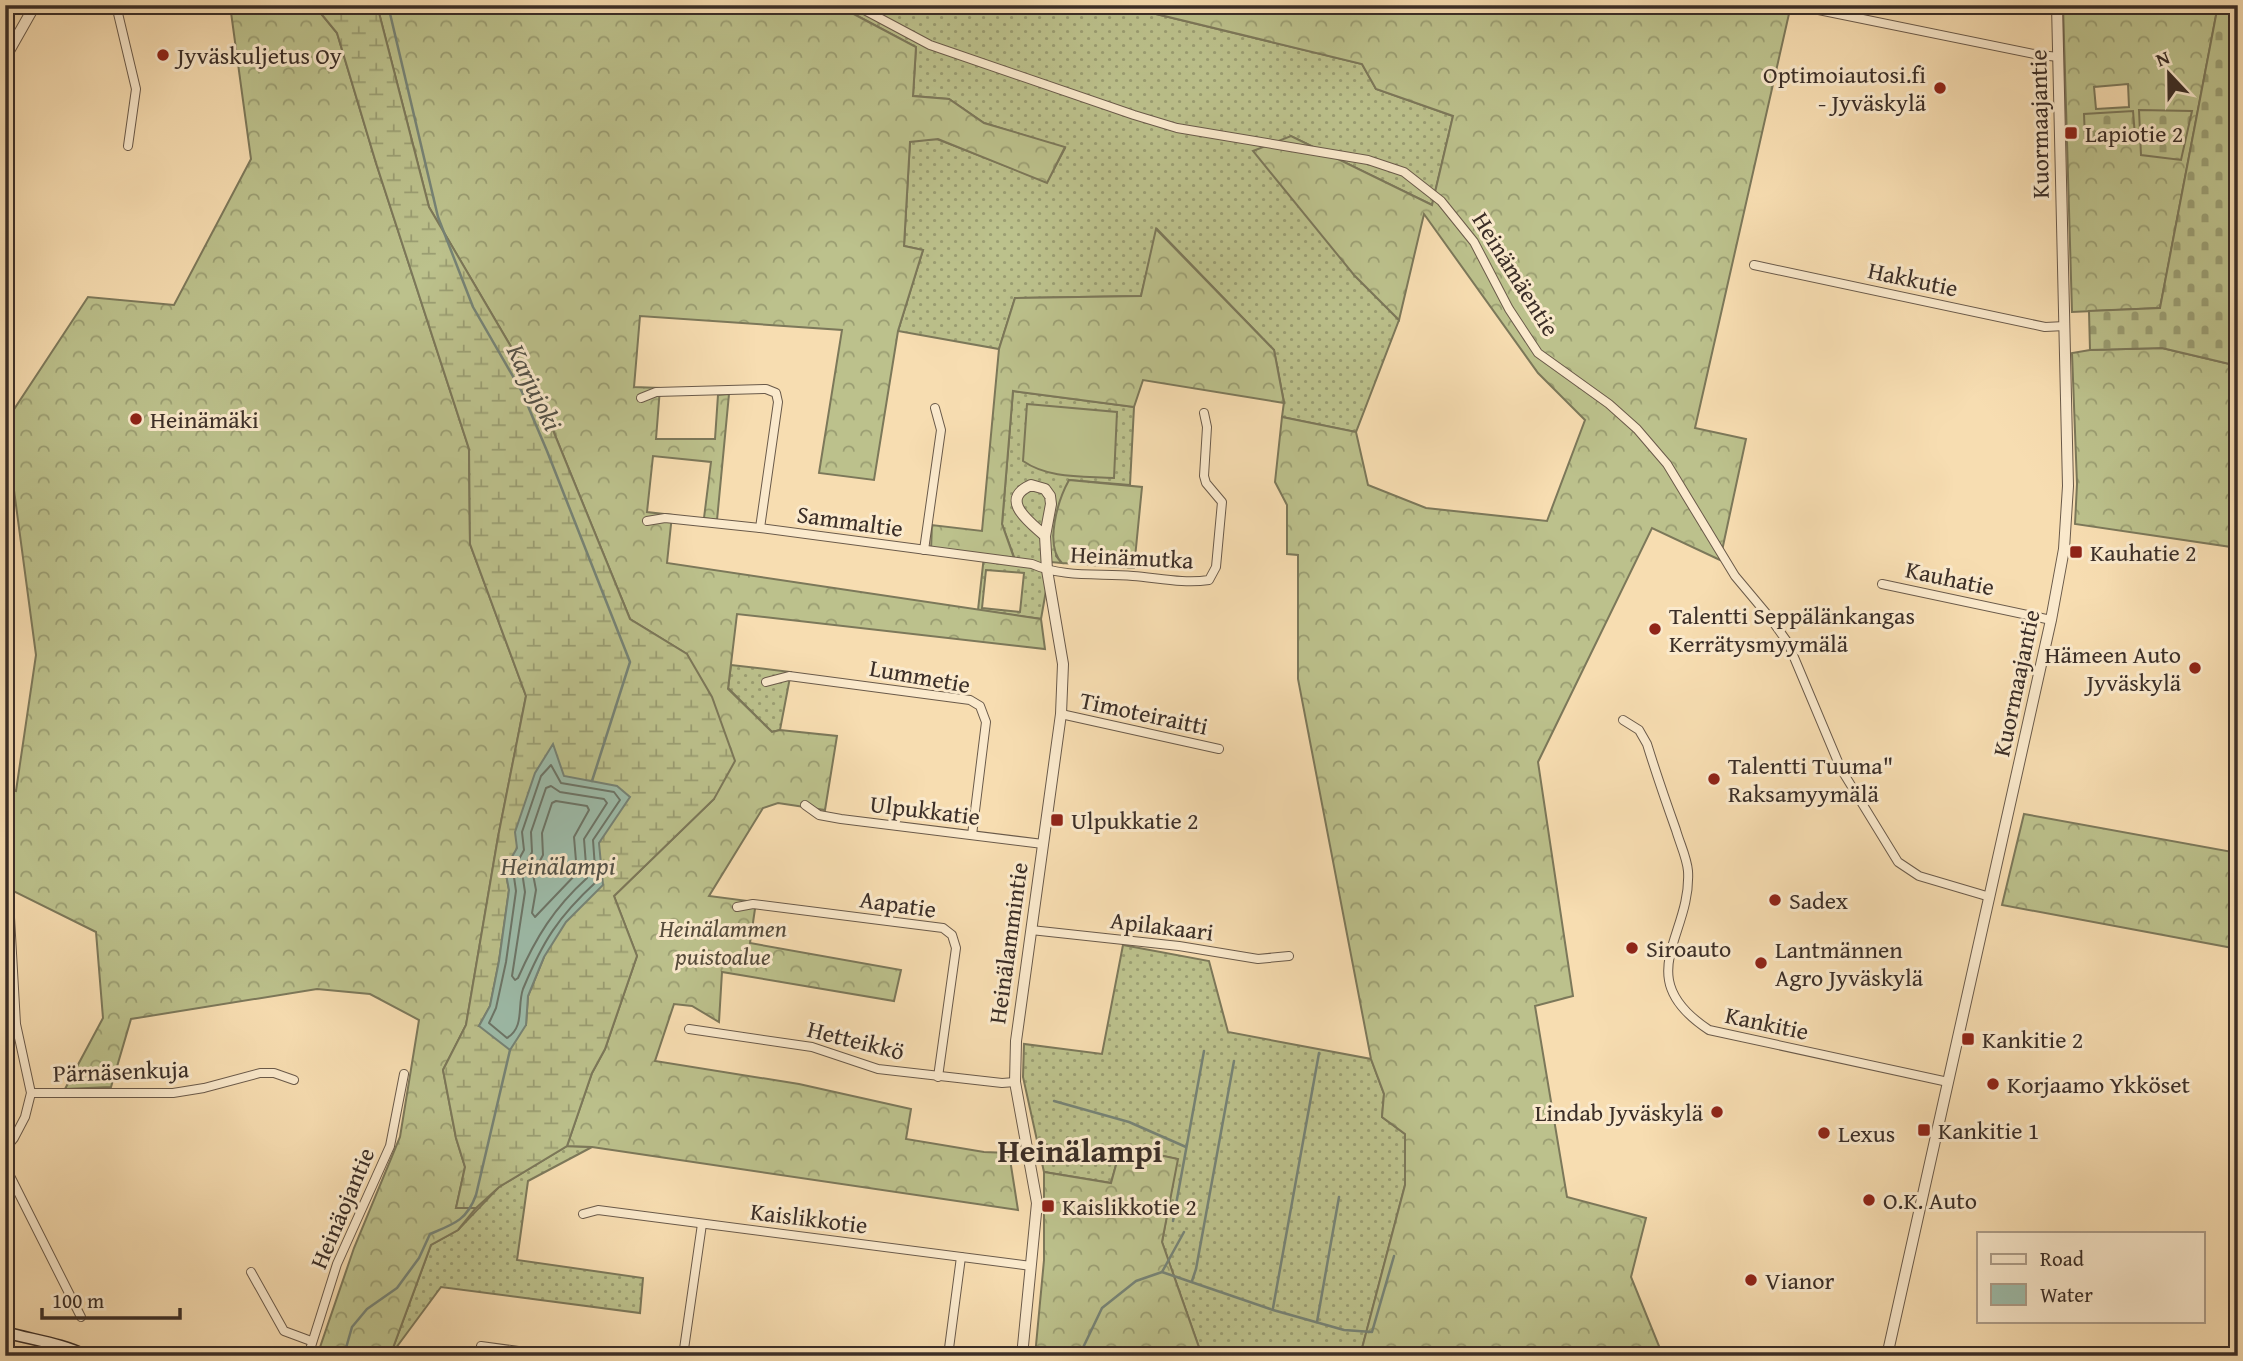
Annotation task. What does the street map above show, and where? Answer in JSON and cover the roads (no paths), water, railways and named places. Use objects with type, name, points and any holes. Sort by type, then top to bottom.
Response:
[{"type":"main road","points":[[5,1332],[74,1356]]},
{"type":"main road","points":[[38,1342],[70,1347],[87,1356]]},
{"type":"street","points":[[5,58],[35,5]]},
{"type":"street","points":[[116,5],[136,89],[128,146]]},
{"type":"street","name":"Heinämäentie","points":[[855,5],[930,45],[1134,115],[1177,128],[1368,160],[1389,166],[1419,182],[1441,201],[1464,227],[1509,309],[1538,353],[1609,404],[1637,429],[1667,464],[1735,576],[1788,643],[1842,769],[1898,862],[1919,876],[1990,897]]},
{"type":"street","name":"Kuormaajantie","points":[[1887,1356],[2051,620],[2064,549],[2068,486],[2057,5]]},
{"type":"street","points":[[1799,6],[2059,57]]},
{"type":"street","name":"Hakkutie","points":[[1754,265],[2045,327],[2065,326]]},
{"type":"street","points":[[641,398],[656,392],[766,389],[776,394],[778,402],[760,528]]},
{"type":"street","points":[[924,550],[941,430],[935,408]]},
{"type":"street","name":"Heinämutka","points":[[1046,570],[1196,582],[1209,580],[1216,567],[1222,502],[1206,483],[1204,476],[1207,427],[1204,414]]},
{"type":"street","name":"Heinälammintie","points":[[1022,1356],[1037,1203],[1015,1082],[1016,1041],[1061,714],[1063,663],[1046,570],[1045,536],[1051,512],[1050,496],[1045,489],[1031,485],[1022,489],[1016,506],[1045,536]]},
{"type":"street","name":"Sammaltie","points":[[647,521],[665,519],[760,528],[1032,564],[1046,570]]},
{"type":"street","name":"Kauhatie","points":[[1882,584],[2051,620]]},
{"type":"street","name":"Lummetie","points":[[766,682],[789,676],[970,700],[980,706],[986,722],[972,835]]},
{"type":"street","name":"Timoteiraitti","points":[[1061,714],[1219,749]]},
{"type":"street","name":"Kankitie","points":[[1623,720],[1639,730],[1647,744],[1687,863],[1688,889],[1668,967],[1670,985],[1678,1002],[1690,1017],[1709,1030],[1948,1082]]},
{"type":"street","name":"Ulpukkatie","points":[[805,805],[819,815],[1043,844]]},
{"type":"street","points":[[5,1149],[25,1116],[31,1093],[16,1024],[9,900]]},
{"type":"street","name":"Aapatie","points":[[737,906],[753,904],[943,928],[952,935],[956,948],[938,1077]]},
{"type":"street","name":"Apilakaari","points":[[1031,930],[1179,946],[1258,959],[1289,956]]},
{"type":"street","name":"Hetteikkö","points":[[689,1029],[812,1047],[878,1069],[938,1077],[1015,1082]]},
{"type":"street","name":"Pärnäsenkuja","points":[[31,1093],[173,1093],[260,1073],[274,1073],[294,1080]]},
{"type":"street","name":"Heinäojantie","points":[[308,1356],[337,1264],[390,1146],[404,1074]]},
{"type":"street","points":[[5,1166],[80,1317]]},
{"type":"street","name":"Kaislikkotie","points":[[583,1214],[598,1210],[1031,1266]]},
{"type":"street","points":[[683,1356],[702,1224]]},
{"type":"street","points":[[948,1356],[961,1257]]},
{"type":"street","points":[[251,1272],[284,1331],[312,1341]]},
{"type":"street","points":[[481,1346],[555,1356]]},
{"type":"water","name":"Heinälampi","points":[[553,744],[564,776],[617,786],[630,797],[599,843],[603,885],[566,922],[544,957],[528,996],[526,1025],[510,1050],[479,1026],[490,1006],[499,961],[509,890],[505,869],[517,848],[515,832],[535,773]]},
{"type":"waterway","name":"Karjujoki","points":[[388,5],[438,217],[473,307],[522,392],[630,662],[592,781]]},
{"type":"waterway","points":[[344,1355],[352,1327],[367,1309],[397,1288],[419,1258],[430,1234],[459,1220],[472,1203],[510,1050]]},
{"type":"waterway","points":[[1173,1221],[1204,1051]]},
{"type":"waterway","points":[[1273,1308],[1319,1053]]},
{"type":"waterway","points":[[1192,1281],[1234,1061]]},
{"type":"waterway","points":[[1054,1101],[1129,1122],[1186,1147]]},
{"type":"waterway","points":[[1317,1322],[1339,1197]]},
{"type":"waterway","points":[[1162,1272],[1184,1232]]},
{"type":"waterway","points":[[1079,1356],[1102,1308],[1136,1281],[1162,1272],[1273,1310],[1344,1330],[1372,1332],[1394,1256]]},
{"type":"place","name":"Jyväskuljetus Oy","points":[[163,55]]},
{"type":"place","name":"Optimoiautosi.fi - Jyväskylä","points":[[1940,88]]},
{"type":"place","name":"Lapiotie 2","points":[[2071,133]]},
{"type":"place","name":"Heinämäki","points":[[136,419]]},
{"type":"place","name":"Kauhatie 2","points":[[2076,552]]},
{"type":"place","name":"Talentti Seppälänkangas Kerrätysmyymälä","points":[[1655,629]]},
{"type":"place","name":"Hämeen Auto Jyväskylä","points":[[2195,668]]},
{"type":"place","name":"Talentti Tuuma\" Raksamyymälä","points":[[1714,779]]},
{"type":"place","name":"Ulpukkatie 2","points":[[1057,820]]},
{"type":"place","name":"Sadex","points":[[1775,900]]},
{"type":"place","name":"Siroauto","points":[[1632,948]]},
{"type":"place","name":"Lantmännen Agro Jyväskylä","points":[[1761,963]]},
{"type":"place","name":"Kankitie 2","points":[[1968,1039]]},
{"type":"place","name":"Korjaamo Ykköset","points":[[1993,1084]]},
{"type":"place","name":"Lindab Jyväskylä","points":[[1717,1112]]},
{"type":"place","name":"Kankitie 1","points":[[1924,1130]]},
{"type":"place","name":"Lexus","points":[[1824,1133]]},
{"type":"place","name":"O.K. Auto","points":[[1869,1200]]},
{"type":"place","name":"Kaislikkotie 2","points":[[1048,1206]]},
{"type":"place","name":"Vianor","points":[[1751,1280]]},
{"type":"district","name":"Heinälampi","points":[[1080,1150]]},
{"type":"park label","name":"Heinälammen puistoalue","points":[[723,942]]}]
